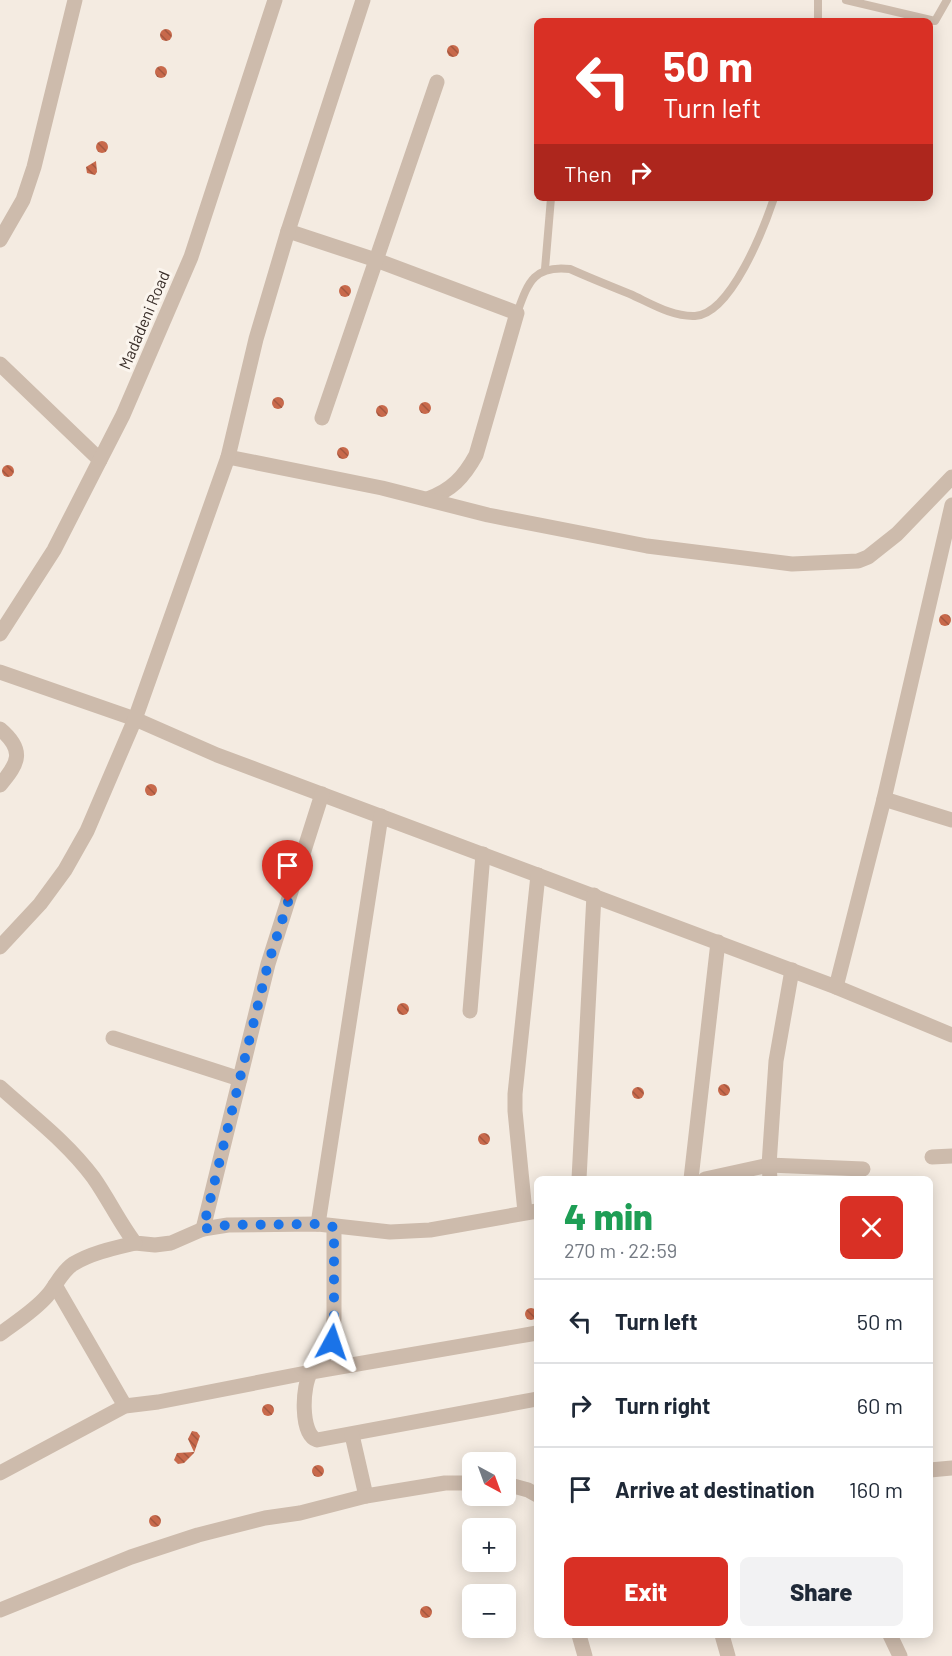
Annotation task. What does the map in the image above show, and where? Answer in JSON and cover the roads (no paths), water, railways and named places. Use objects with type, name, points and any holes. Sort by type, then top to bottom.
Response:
[{"type":"street","points":[[0,240],[23,200],[34,167],[75,0]]},
{"type":"street","name":"Madadeni Road","points":[[0,634],[54,550],[123,415],[191,257],[275,0]]},
{"type":"street","points":[[0,947],[40,904],[66,870],[87,831],[135,718],[228,457],[256,339],[288,231],[363,0]]},
{"type":"street","points":[[322,418],[437,82]]},
{"type":"street","points":[[288,231],[376,260],[517,313],[476,455],[467,472],[454,486],[440,495],[427,499]]},
{"type":"street","points":[[0,364],[100,460]]},
{"type":"street","points":[[228,457],[382,488],[488,515],[647,546],[792,564],[858,561],[868,557],[897,534],[952,477]]},
{"type":"street","points":[[836,987],[884,799],[952,505]]},
{"type":"street","points":[[0,672],[135,718],[217,755],[792,970],[952,1035]]},
{"type":"street","points":[[0,729],[17,748],[13,767],[0,785]]},
{"type":"street","points":[[203,1229],[268,964],[322,794]]},
{"type":"street","points":[[884,799],[952,820]]},
{"type":"street","points":[[318,1224],[381,816]]},
{"type":"street","points":[[470,1011],[483,855]]},
{"type":"street","points":[[0,1334],[34,1310],[63,1273],[79,1261],[135,1243],[155,1245],[171,1243],[203,1229],[228,1225],[318,1224],[390,1232],[430,1230],[531,1212],[515,1111],[515,1094],[538,875]]},
{"type":"street","points":[[579,1176],[594,895]]},
{"type":"street","points":[[691,1176],[717,942]]},
{"type":"street","points":[[769,1172],[776,1061],[792,970]]},
{"type":"street","points":[[112,1038],[240,1079]]},
{"type":"street","points":[[0,1087],[78,1158],[135,1243]]},
{"type":"street","points":[[932,1157],[952,1156]]},
{"type":"street","points":[[732,1176],[863,1168]]},
{"type":"street","points":[[334,1227],[332,1342],[324,1358],[311,1372],[305,1384],[307,1432],[312,1438],[317,1440],[352,1435],[534,1401]]},
{"type":"street","points":[[55,1285],[125,1406]]},
{"type":"street","points":[[0,1473],[125,1406],[158,1402],[311,1372],[534,1334]]},
{"type":"street","points":[[352,1435],[366,1496]]},
{"type":"street","points":[[933,1470],[952,1468]]},
{"type":"street","points":[[0,1610],[131,1557],[198,1535],[366,1496],[445,1483],[462,1483]]},
{"type":"street","points":[[516,1487],[534,1493]]},
{"type":"street","points":[[580,1638],[585,1656]]},
{"type":"street","points":[[723,1638],[728,1656]]},
{"type":"street","points":[[891,1638],[900,1656]]},
{"type":"lane","points":[[818,18],[819,0]]},
{"type":"lane","points":[[846,0],[922,18]]},
{"type":"lane","points":[[933,21],[935,21],[947,0]]},
{"type":"lane","points":[[517,313],[532,281],[545,269],[551,201]]},
{"type":"lane","points":[[545,269],[570,269],[684,316],[707,314],[736,282],[757,241],[773,201]]}]
